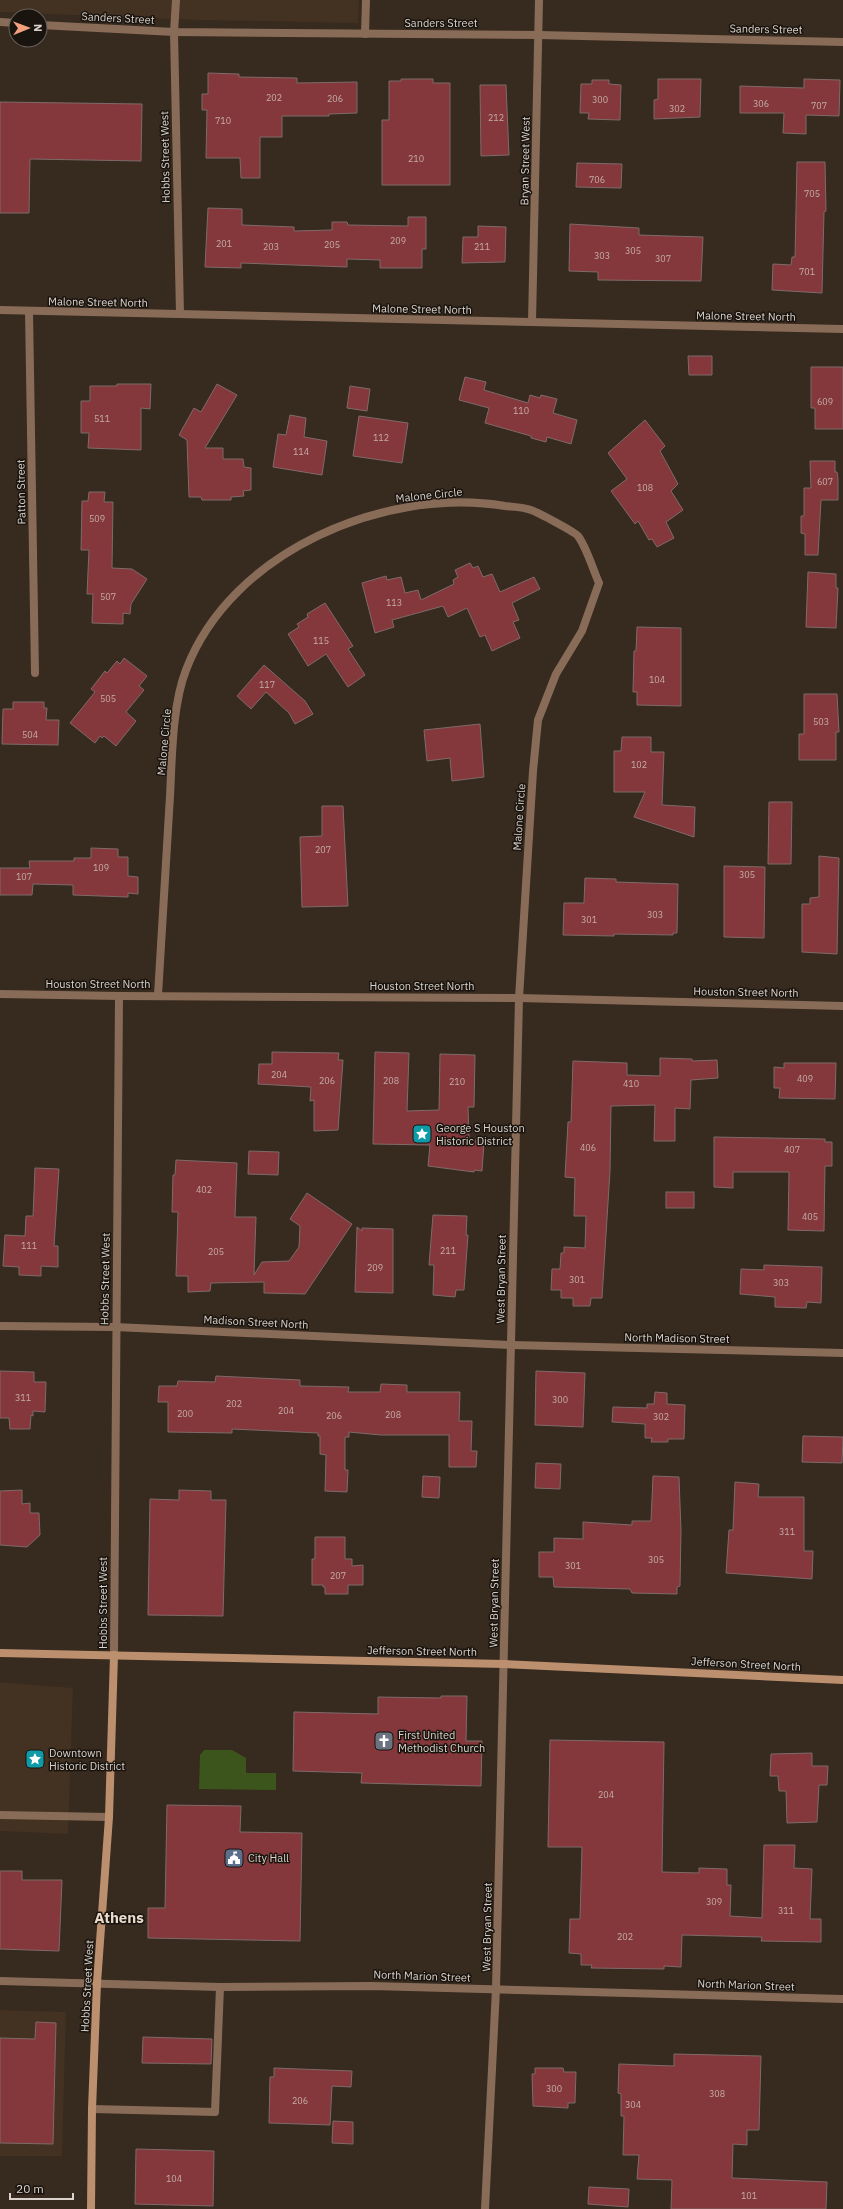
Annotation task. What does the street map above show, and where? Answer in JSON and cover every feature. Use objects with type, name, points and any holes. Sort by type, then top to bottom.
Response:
[{"type":"main road","name":"Jefferson Street North","points":[[0,1653],[504,1664],[843,1680]]},
{"type":"main road","name":"Hobbs Street West","points":[[91,2209],[92,2109],[98,1983],[109,1817],[114,1655]]},
{"type":"street","name":"Hobbs Street West","points":[[176,0],[174,32],[180,314]]},
{"type":"street","points":[[365,34],[366,0]]},
{"type":"street","name":"Bryan Street West","points":[[532,322],[539,0]]},
{"type":"street","name":"Sanders Street","points":[[48,25],[174,32],[539,35],[843,42]]},
{"type":"street","name":"Malone Street North","points":[[0,310],[843,330]]},
{"type":"street","name":"Patton Street","points":[[29,311],[35,673]]},
{"type":"street","name":"Malone Circle","points":[[158,995],[175,721],[185,671],[209,625],[243,587],[263,571],[306,542],[352,520],[402,507],[480,501],[531,510],[578,535],[599,583],[582,631],[556,674],[538,720],[519,998]]},
{"type":"street","name":"Houston Street North","points":[[0,994],[519,998],[843,1006]]},
{"type":"street","name":"Hobbs Street West","points":[[114,1655],[118,996]]},
{"type":"street","name":"West Bryan Street","points":[[485,2209],[496,1989],[519,998]]},
{"type":"street","name":"Madison Street North","points":[[0,1326],[115,1327],[511,1345]]},
{"type":"street","name":"North Madison Street","points":[[511,1345],[843,1353]]},
{"type":"street","points":[[0,1815],[109,1817]]},
{"type":"street","name":"North Marion Street","points":[[0,1981],[220,1987],[372,1986],[843,1999]]},
{"type":"street","points":[[92,2109],[215,2112],[220,1987]]},
{"type":"shaded area","points":[[0,0],[359,0],[358,23],[199,20],[48,14],[48,8],[8,8],[8,12],[0,12]]},
{"type":"shaded area","name":"Downtown Historic District","points":[[0,1682],[73,1688],[68,1834],[0,1831]]},
{"type":"shaded area","points":[[0,2010],[66,2012],[62,2156],[0,2156]]},
{"type":"green space","points":[[204,1750],[232,1750],[246,1758],[246,1773],[276,1773],[276,1790],[199,1789],[200,1755]]},
{"type":"building","points":[[208,73],[239,74],[239,77],[297,78],[297,83],[357,82],[357,113],[329,114],[329,116],[282,116],[282,137],[260,137],[260,178],[241,178],[240,158],[206,158],[207,110],[202,110],[202,94],[208,94]]},
{"type":"building","points":[[401,79],[433,79],[433,83],[450,83],[450,185],[382,185],[382,120],[389,120],[389,81],[401,81]]},
{"type":"building","points":[[658,79],[701,79],[700,117],[654,119],[654,100],[658,99]]},
{"type":"building","points":[[804,79],[840,80],[839,116],[806,115],[806,134],[783,133],[784,113],[740,113],[740,86],[804,88]]},
{"type":"building","points":[[592,80],[609,80],[609,84],[621,85],[620,120],[588,119],[589,113],[580,113],[581,84],[592,84]]},
{"type":"building","points":[[480,85],[506,85],[509,155],[481,156]]},
{"type":"building","points":[[0,102],[142,104],[141,161],[30,159],[29,213],[0,213]]},
{"type":"building","points":[[797,162],[825,162],[826,211],[824,212],[822,293],[772,290],[773,264],[791,265],[792,257],[795,257]]},
{"type":"building","points":[[577,163],[622,164],[621,188],[576,187]]},
{"type":"building","points":[[208,208],[242,209],[242,225],[294,227],[294,231],[332,230],[332,222],[347,222],[348,225],[408,226],[408,217],[426,217],[426,249],[422,249],[422,268],[380,268],[380,260],[347,259],[347,267],[241,263],[241,268],[205,267]]},
{"type":"building","points":[[570,224],[639,228],[639,235],[703,237],[701,281],[598,280],[598,272],[569,271]]},
{"type":"building","points":[[478,226],[506,227],[505,262],[462,263],[463,237],[478,237]]},
{"type":"building","points":[[688,356],[712,356],[712,375],[689,375]]},
{"type":"building","points":[[811,367],[843,367],[843,429],[815,429],[815,408],[811,408]]},
{"type":"building","points":[[465,377],[486,382],[484,390],[528,403],[530,395],[540,398],[541,395],[557,399],[553,413],[577,420],[571,444],[547,437],[546,442],[531,438],[531,436],[485,423],[489,408],[459,400]]},
{"type":"building","points":[[117,384],[151,384],[150,409],[141,408],[141,450],[88,448],[89,433],[81,433],[81,401],[90,401],[90,386],[117,386]]},
{"type":"building","points":[[217,384],[237,395],[205,448],[223,448],[223,459],[243,459],[244,467],[251,468],[251,490],[243,491],[244,496],[231,497],[231,500],[202,500],[201,497],[189,497],[187,440],[179,435],[194,408],[201,412]]},
{"type":"building","points":[[350,386],[370,389],[367,411],[347,408]]},
{"type":"building","points":[[290,415],[306,418],[304,437],[327,441],[322,475],[273,467],[278,434],[286,435]]},
{"type":"building","points":[[359,416],[408,423],[402,463],[353,456]]},
{"type":"building","points":[[645,420],[665,446],[660,451],[678,484],[671,491],[683,510],[666,522],[674,538],[657,547],[652,539],[649,540],[638,521],[635,524],[611,491],[627,479],[608,453]]},
{"type":"building","points":[[810,461],[835,461],[835,472],[837,472],[838,478],[838,500],[821,500],[818,555],[805,555],[805,534],[801,533],[801,516],[804,516],[804,488],[811,488]]},
{"type":"building","points":[[89,492],[105,492],[104,502],[113,502],[112,568],[132,569],[147,579],[131,604],[130,614],[123,613],[123,624],[92,623],[93,594],[87,594],[89,550],[81,550],[82,501],[88,501]]},
{"type":"building","points":[[470,563],[473,568],[478,566],[483,577],[492,574],[500,592],[534,577],[540,589],[512,603],[519,620],[513,622],[520,638],[492,651],[485,635],[480,637],[467,608],[448,617],[443,606],[392,620],[394,627],[375,633],[362,583],[386,576],[387,580],[401,577],[405,593],[418,590],[421,600],[454,584],[453,580],[458,577],[455,570]]},
{"type":"building","points":[[808,572],[836,574],[836,588],[838,588],[836,628],[806,627]]},
{"type":"building","points":[[325,603],[353,646],[348,649],[365,675],[348,687],[326,654],[308,666],[288,634],[299,627],[297,624],[308,617],[307,614]]},
{"type":"building","points":[[637,627],[681,628],[681,706],[637,705],[637,692],[633,692],[634,651],[636,651]]},
{"type":"building","points":[[124,658],[147,676],[139,686],[144,690],[126,712],[136,721],[116,746],[104,736],[102,738],[100,736],[95,743],[70,723],[95,692],[91,689],[105,671],[107,673],[117,661],[120,664]]},
{"type":"building","points":[[264,665],[305,701],[313,714],[295,724],[289,713],[266,692],[251,709],[237,696]]},
{"type":"building","points":[[804,694],[837,694],[839,732],[836,732],[836,760],[799,760],[799,734],[804,734]]},
{"type":"building","points":[[13,702],[44,702],[44,708],[47,708],[46,720],[59,720],[58,745],[2,744],[3,709],[13,709]]},
{"type":"building","points":[[480,724],[484,777],[452,781],[450,758],[427,761],[424,730]]},
{"type":"building","points":[[622,737],[651,737],[651,752],[664,752],[662,805],[695,807],[694,837],[634,817],[645,792],[614,792],[614,751],[621,751]]},
{"type":"building","points":[[769,802],[792,802],[791,864],[768,864]]},
{"type":"building","points":[[322,806],[343,806],[348,906],[302,907],[300,837],[322,836]]},
{"type":"building","points":[[91,848],[118,849],[118,857],[128,857],[128,876],[138,877],[138,894],[128,893],[128,897],[73,895],[73,885],[33,884],[32,895],[0,895],[0,868],[30,868],[29,861],[74,861],[74,858],[91,858]]},
{"type":"building","points":[[819,856],[839,858],[837,954],[802,952],[802,904],[810,904],[810,898],[819,897]]},
{"type":"building","points":[[724,866],[765,867],[764,938],[724,937]]},
{"type":"building","points":[[585,878],[616,879],[616,882],[678,884],[677,933],[673,933],[673,935],[563,935],[564,903],[584,903]]},
{"type":"building","points":[[272,1052],[339,1053],[338,1060],[343,1060],[338,1130],[314,1131],[314,1100],[310,1101],[311,1087],[258,1084],[259,1064],[272,1064]]},
{"type":"building","points":[[375,1052],[409,1053],[407,1111],[439,1110],[440,1054],[475,1055],[474,1107],[468,1107],[469,1139],[476,1140],[476,1143],[484,1143],[482,1171],[474,1170],[474,1172],[428,1166],[430,1145],[373,1144]]},
{"type":"building","points":[[660,1058],[692,1059],[692,1061],[717,1060],[718,1078],[691,1080],[690,1109],[675,1108],[675,1141],[654,1141],[655,1105],[611,1106],[610,1171],[602,1298],[591,1298],[590,1306],[573,1306],[573,1298],[561,1298],[561,1290],[551,1290],[552,1269],[560,1269],[561,1253],[564,1253],[564,1247],[585,1248],[586,1216],[574,1216],[575,1178],[565,1177],[568,1122],[571,1122],[573,1061],[627,1063],[627,1075],[660,1076]]},
{"type":"building","points":[[784,1063],[836,1063],[835,1099],[779,1098],[780,1088],[774,1088],[774,1067],[784,1068]]},
{"type":"building","points":[[714,1137],[825,1139],[825,1142],[832,1142],[832,1166],[825,1166],[824,1231],[788,1230],[789,1172],[733,1172],[733,1188],[714,1187]]},
{"type":"building","points":[[249,1151],[279,1152],[278,1175],[248,1174]]},
{"type":"building","points":[[176,1160],[237,1163],[235,1217],[256,1217],[254,1275],[262,1262],[289,1261],[299,1247],[300,1226],[290,1219],[307,1193],[352,1224],[305,1294],[264,1293],[264,1282],[211,1283],[210,1291],[188,1292],[188,1276],[176,1276],[178,1212],[172,1212],[173,1175],[175,1175]]},
{"type":"building","points":[[35,1168],[59,1169],[54,1246],[58,1246],[58,1267],[41,1266],[41,1276],[19,1275],[19,1267],[3,1266],[5,1235],[25,1236],[26,1216],[33,1216]]},
{"type":"building","points":[[666,1192],[694,1192],[694,1208],[666,1208]]},
{"type":"building","points":[[433,1215],[467,1216],[466,1235],[468,1235],[464,1290],[456,1290],[455,1297],[433,1295],[434,1265],[429,1265]]},
{"type":"building","points":[[357,1227],[362,1231],[362,1228],[393,1229],[393,1293],[355,1292]]},
{"type":"building","points":[[764,1265],[822,1267],[821,1303],[807,1302],[806,1308],[775,1307],[775,1297],[740,1294],[741,1269],[764,1270]]},
{"type":"building","points":[[0,1371],[34,1372],[34,1382],[46,1382],[45,1412],[33,1411],[33,1416],[31,1415],[30,1429],[10,1429],[9,1418],[0,1418]]},
{"type":"building","points":[[536,1371],[585,1373],[583,1427],[535,1425]]},
{"type":"building","points":[[216,1376],[300,1380],[300,1386],[349,1387],[348,1392],[380,1392],[381,1384],[407,1385],[407,1392],[460,1392],[459,1421],[472,1421],[471,1451],[477,1451],[476,1467],[449,1467],[449,1435],[381,1435],[349,1432],[349,1437],[345,1437],[345,1470],[348,1470],[347,1492],[325,1491],[326,1455],[320,1454],[320,1436],[318,1436],[318,1433],[232,1429],[232,1433],[168,1432],[168,1402],[158,1402],[159,1386],[177,1386],[178,1381],[215,1382]]},
{"type":"building","points":[[655,1392],[667,1393],[667,1404],[685,1405],[684,1439],[668,1439],[668,1442],[651,1442],[652,1438],[645,1438],[645,1424],[612,1422],[613,1407],[647,1408],[647,1404],[654,1404]]},
{"type":"building","points":[[803,1436],[843,1437],[842,1463],[802,1462]]},
{"type":"building","points":[[536,1463],[561,1464],[560,1489],[535,1488]]},
{"type":"building","points":[[423,1476],[440,1477],[439,1498],[422,1497]]},
{"type":"building","points":[[653,1476],[679,1477],[681,1531],[680,1586],[677,1587],[677,1594],[632,1593],[630,1589],[554,1587],[553,1577],[539,1577],[539,1552],[554,1552],[554,1538],[583,1539],[583,1522],[632,1525],[632,1521],[651,1521]]},
{"type":"building","points":[[735,1482],[759,1484],[758,1497],[804,1497],[804,1551],[813,1551],[812,1579],[726,1573],[729,1530],[733,1530]]},
{"type":"building","points":[[22,1490],[22,1504],[30,1503],[30,1513],[39,1513],[40,1535],[27,1547],[0,1545],[0,1491]]},
{"type":"building","points":[[179,1490],[211,1491],[211,1500],[226,1500],[223,1616],[148,1615],[150,1499],[179,1500]]},
{"type":"building","points":[[315,1537],[345,1537],[345,1559],[352,1559],[352,1566],[363,1565],[363,1585],[348,1585],[348,1594],[325,1594],[325,1587],[323,1587],[323,1585],[312,1585],[312,1559],[315,1559]]},
{"type":"building","name":"First United Methodist Church","points":[[441,1696],[467,1696],[466,1741],[482,1741],[481,1786],[361,1783],[362,1773],[293,1771],[294,1712],[378,1714],[378,1697],[441,1698]]},
{"type":"building","points":[[550,1740],[664,1742],[662,1872],[699,1873],[699,1868],[727,1869],[727,1885],[731,1885],[730,1916],[762,1918],[764,1845],[795,1845],[794,1868],[812,1869],[810,1919],[821,1919],[821,1942],[761,1941],[762,1937],[682,1935],[681,1967],[664,1966],[664,1969],[591,1968],[592,1965],[581,1965],[581,1954],[569,1953],[570,1919],[580,1919],[582,1847],[548,1847]]},
{"type":"building","points":[[812,1753],[812,1766],[828,1766],[827,1785],[819,1785],[817,1822],[787,1823],[786,1791],[779,1791],[778,1776],[770,1776],[771,1754]]},
{"type":"building","name":"City Hall","points":[[167,1805],[241,1806],[240,1832],[302,1833],[300,1941],[148,1938],[148,1908],[165,1908]]},
{"type":"building","points":[[0,1871],[22,1871],[22,1880],[62,1880],[59,1951],[0,1949]]},
{"type":"building","points":[[36,2022],[56,2023],[53,2144],[0,2143],[0,2038],[35,2039]]},
{"type":"building","points":[[143,2037],[212,2039],[211,2064],[142,2063]]},
{"type":"building","points":[[674,2054],[761,2056],[759,2130],[747,2130],[747,2145],[733,2144],[732,2178],[827,2182],[826,2209],[671,2209],[672,2180],[637,2179],[639,2155],[623,2155],[624,2116],[621,2116],[621,2094],[618,2093],[619,2064],[674,2066]]},
{"type":"building","points":[[274,2068],[352,2071],[351,2087],[332,2086],[330,2125],[269,2123],[270,2077],[274,2077]]},
{"type":"building","points":[[535,2068],[563,2068],[564,2072],[576,2072],[575,2103],[568,2103],[568,2108],[533,2106],[532,2074],[535,2074]]},
{"type":"building","points":[[333,2121],[353,2122],[353,2144],[332,2143]]},
{"type":"building","points":[[136,2149],[214,2151],[213,2206],[135,2204]]},
{"type":"building","points":[[589,2187],[629,2189],[628,2207],[588,2204]]},
{"type":"place","name":"George S Houston Historic District","points":[[422,1134]]},
{"type":"place","name":"First United Methodist Church","points":[[384,1741]]},
{"type":"place","name":"Downtown Historic District","points":[[35,1759]]},
{"type":"place","name":"City Hall","points":[[234,1858]]},
{"type":"district","name":"Athens","points":[[119,1917]]}]
